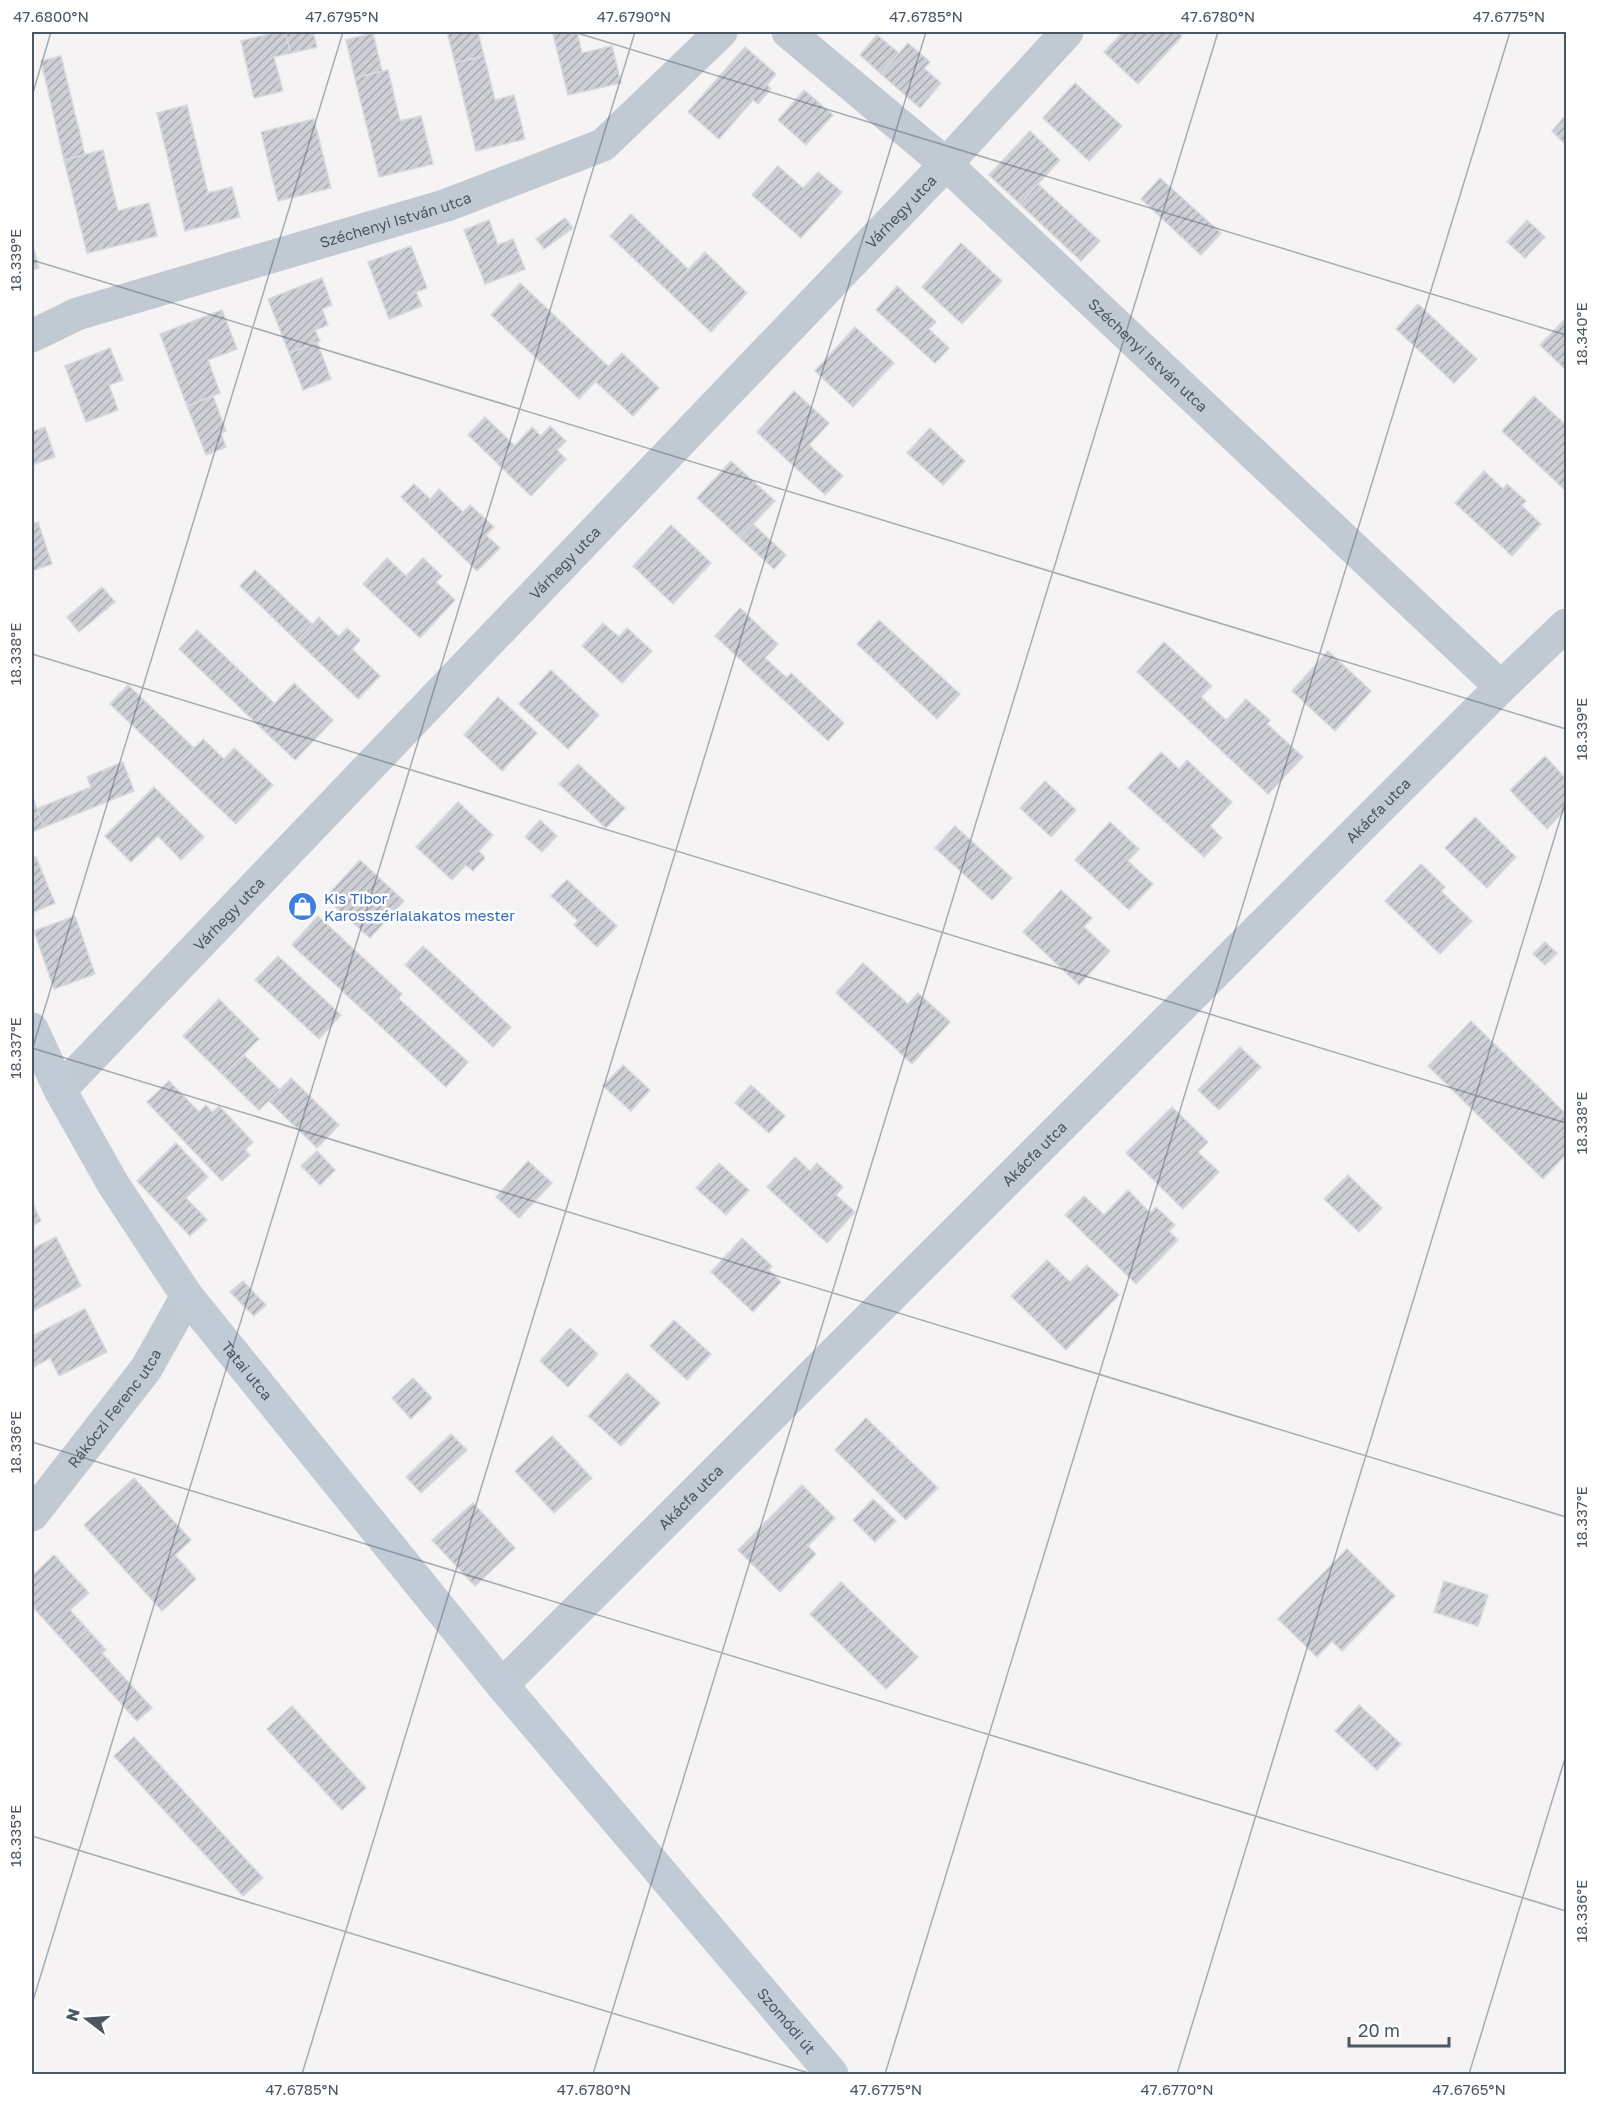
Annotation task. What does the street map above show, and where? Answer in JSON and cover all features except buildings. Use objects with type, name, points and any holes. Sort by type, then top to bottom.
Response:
[{"type":"street","name":"Széchenyi István utca","points":[[32,336],[77,314],[447,205],[603,145],[721,32]]},
{"type":"street","name":"Széchenyi István utca","points":[[788,32],[946,164],[1501,687]]},
{"type":"street","name":"Várhegy utca","points":[[46,1074],[946,164],[1067,32]]},
{"type":"street","name":"Akácfa utca","points":[[502,1685],[1501,687],[1566,625]]},
{"type":"street","name":"Tatai utca","points":[[32,1029],[46,1074],[112,1184],[188,1296],[502,1685],[740,1966]]},
{"type":"street","name":"Rákóczi Ferenc utca","points":[[32,1515],[146,1369],[188,1296]]},
{"type":"street","name":"Szomódi út","points":[[740,1966],[832,2074]]},
{"type":"place","name":"Kis Tibor Karosszérialakatos mester","points":[[303,907]]}]
